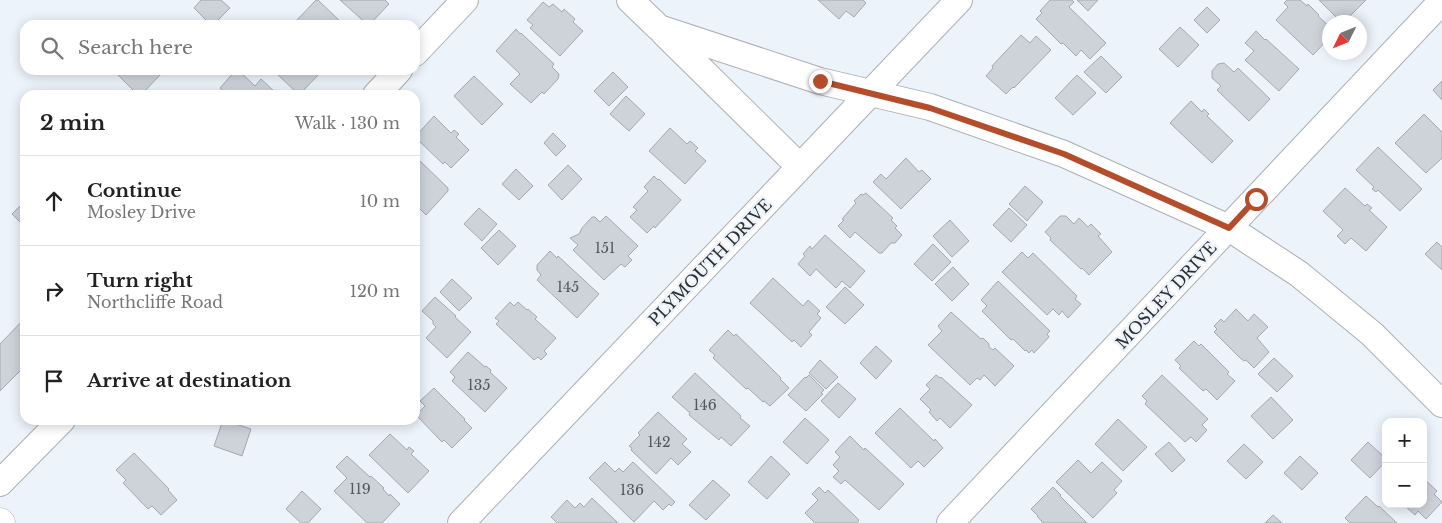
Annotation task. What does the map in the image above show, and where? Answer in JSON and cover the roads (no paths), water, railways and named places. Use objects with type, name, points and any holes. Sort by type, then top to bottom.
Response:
[{"type":"street","points":[[420,48],[465,0]]},
{"type":"street","points":[[630,0],[800,168]]},
{"type":"street","name":"PLYMOUTH DRIVE","points":[[461,523],[959,0]]},
{"type":"street","name":"MOSLEY DRIVE","points":[[950,523],[1442,1]]},
{"type":"street","points":[[659,28],[820,81],[930,108],[1064,154],[1229,228],[1299,274],[1372,334],[1442,404]]},
{"type":"street","points":[[381,90],[394,75]]},
{"type":"street","points":[[0,483],[57,425]]}]
